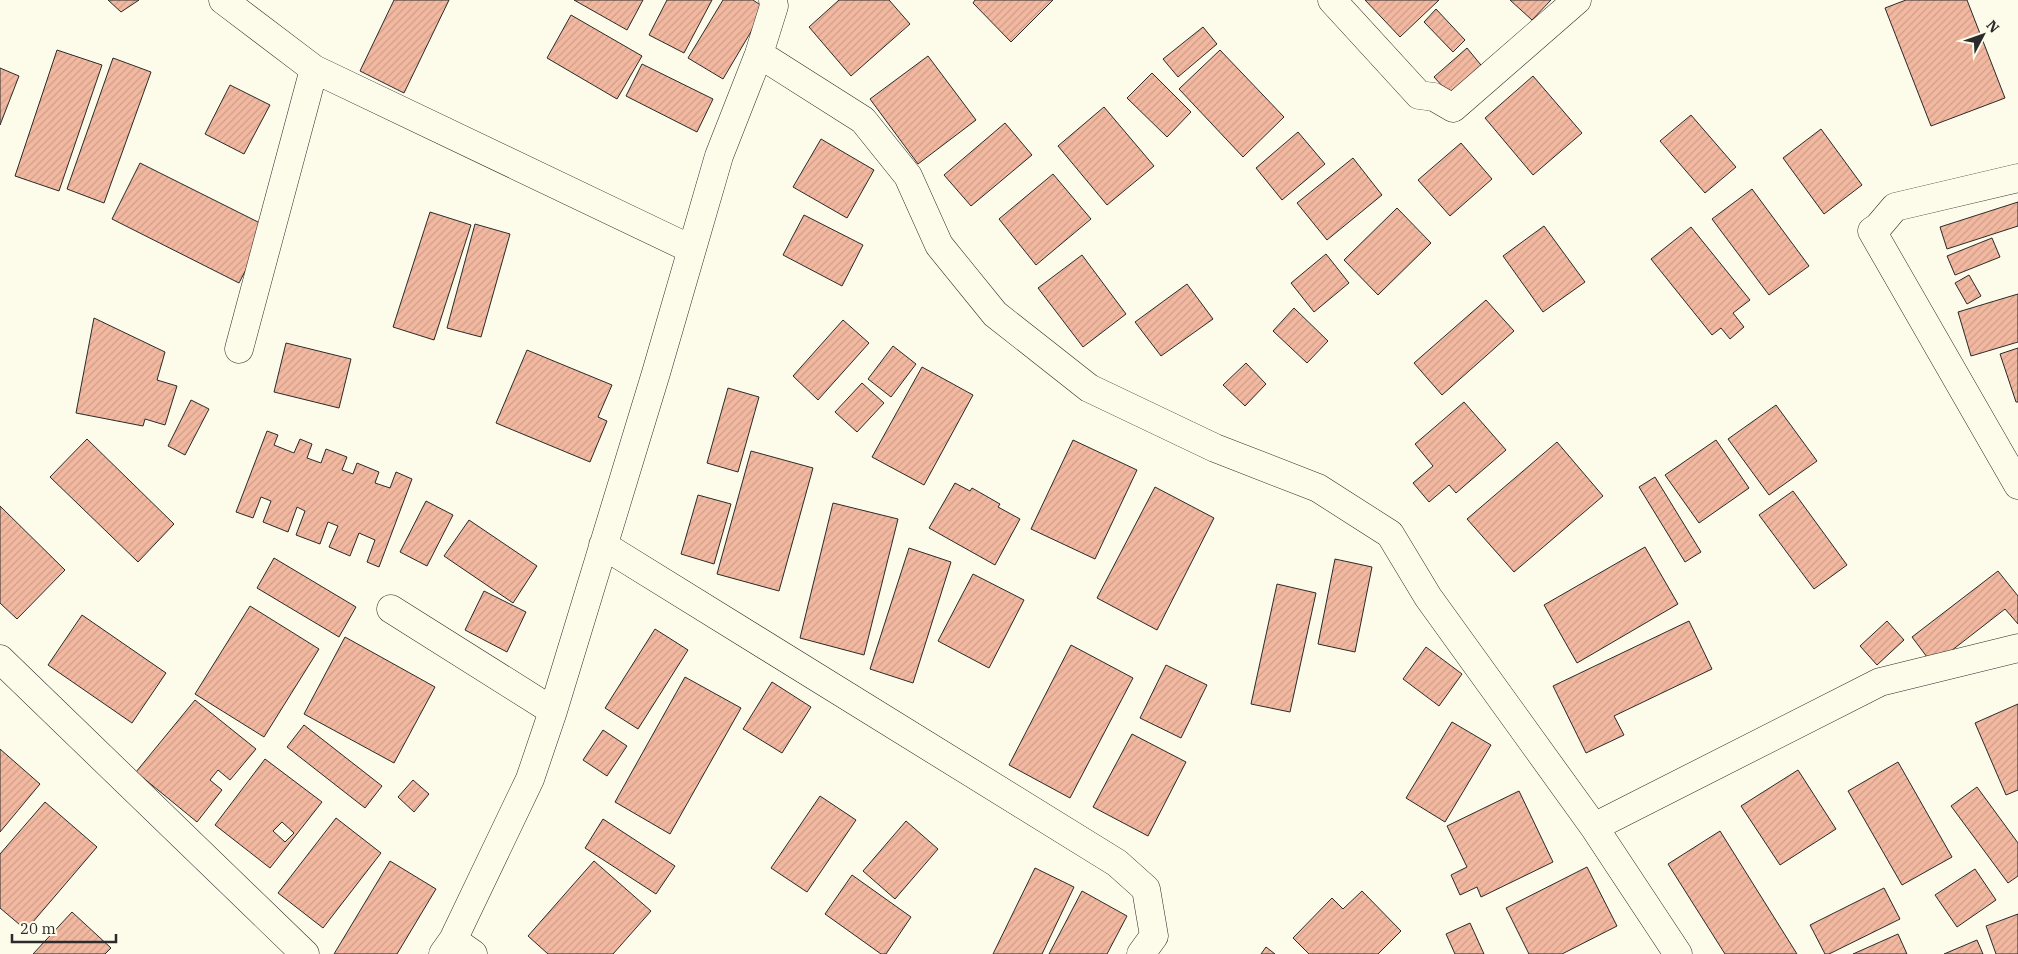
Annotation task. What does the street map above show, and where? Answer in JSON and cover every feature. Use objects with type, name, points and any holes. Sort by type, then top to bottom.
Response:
[{"type":"street","points":[[223,0],[314,69],[691,249]]},
{"type":"street","points":[[456,949],[530,779],[553,711],[656,373],[719,156],[759,54],[774,6],[774,0]]},
{"type":"street","points":[[1332,0],[1419,95],[1434,97],[1453,108],[1577,0]]},
{"type":"street","points":[[759,54],[863,120],[908,176],[939,245],[995,314],[1089,388],[1215,448],[1318,488],[1390,534],[1428,597],[1594,827],[1678,954]]},
{"type":"street","points":[[239,348],[314,69]]},
{"type":"street","points":[[2018,178],[1895,207],[1878,227],[1872,231],[2018,485]]},
{"type":"street","points":[[603,545],[1117,863],[1146,889],[1154,936],[1141,954]]},
{"type":"street","points":[[391,609],[553,711]]},
{"type":"street","points":[[1594,827],[1880,682],[2018,648]]},
{"type":"street","points":[[0,659],[305,954]]},
{"type":"building","points":[[108,0],[139,0],[121,12]]},
{"type":"building","points":[[394,0],[449,0],[404,93],[360,71]]},
{"type":"building","points":[[574,0],[643,0],[627,30]]},
{"type":"building","points":[[667,0],[712,0],[684,53],[649,35]]},
{"type":"building","points":[[723,0],[753,0],[765,8],[723,79],[688,58]]},
{"type":"building","points":[[839,0],[889,0],[910,24],[851,76],[809,27]]},
{"type":"building","points":[[975,0],[1053,0],[1011,42],[973,3]]},
{"type":"building","points":[[1365,0],[1439,0],[1400,37]]},
{"type":"building","points":[[1510,0],[1551,0],[1532,20]]},
{"type":"building","points":[[1906,0],[1967,0],[2005,98],[1931,126],[1885,8]]},
{"type":"building","points":[[1436,9],[1465,40],[1453,52],[1424,22]]},
{"type":"building","points":[[571,15],[642,56],[617,99],[547,58]]},
{"type":"building","points":[[1203,27],[1217,44],[1178,77],[1163,59]]},
{"type":"building","points":[[1467,48],[1485,70],[1453,98],[1434,77]]},
{"type":"building","points":[[57,50],[102,65],[59,191],[15,176]]},
{"type":"building","points":[[1220,50],[1284,117],[1243,157],[1179,89]]},
{"type":"building","points":[[928,56],[976,120],[918,164],[870,99]]},
{"type":"building","points":[[113,58],[151,72],[104,203],[67,189]]},
{"type":"building","points":[[642,64],[713,99],[697,132],[626,96]]},
{"type":"building","points":[[0,68],[19,76],[0,125]]},
{"type":"building","points":[[1152,73],[1191,112],[1167,137],[1127,98]]},
{"type":"building","points":[[1533,76],[1582,133],[1533,175],[1485,118]]},
{"type":"building","points":[[230,85],[270,105],[244,154],[205,134]]},
{"type":"building","points":[[1104,107],[1154,166],[1107,205],[1058,146]]},
{"type":"building","points":[[1691,115],[1736,167],[1705,193],[1660,141]]},
{"type":"building","points":[[1005,123],[1032,155],[971,206],[944,175]]},
{"type":"building","points":[[1821,129],[1862,185],[1824,214],[1783,158]]},
{"type":"building","points":[[1298,132],[1325,164],[1282,200],[1256,168]]},
{"type":"building","points":[[821,139],[874,170],[847,218],[793,187]]},
{"type":"building","points":[[1461,143],[1492,179],[1450,216],[1418,180]]},
{"type":"building","points":[[1353,158],[1382,195],[1327,240],[1297,203]]},
{"type":"building","points":[[140,163],[268,227],[239,283],[112,219]]},
{"type":"building","points":[[1053,174],[1091,219],[1036,265],[999,219]]},
{"type":"building","points":[[1752,189],[1809,266],[1769,295],[1712,219]]},
{"type":"building","points":[[2018,202],[2018,226],[1947,249],[1940,227]]},
{"type":"building","points":[[1397,208],[1431,243],[1378,295],[1344,260]]},
{"type":"building","points":[[430,212],[471,225],[434,340],[393,327]]},
{"type":"building","points":[[804,215],[863,245],[842,286],[783,255]]},
{"type":"building","points":[[475,224],[510,234],[481,337],[447,328]]},
{"type":"building","points":[[1544,226],[1585,282],[1543,312],[1503,256]]},
{"type":"building","points":[[1691,227],[1750,300],[1733,313],[1744,327],[1730,339],[1721,328],[1712,335],[1651,259]]},
{"type":"building","points":[[1992,238],[2000,257],[1955,275],[1947,256]]},
{"type":"building","points":[[1326,254],[1349,283],[1314,312],[1291,283]]},
{"type":"building","points":[[1082,255],[1126,314],[1083,347],[1038,288]]},
{"type":"building","points":[[1969,275],[1981,296],[1967,304],[1955,283]]},
{"type":"building","points":[[1187,284],[1213,319],[1161,356],[1135,322]]},
{"type":"building","points":[[2018,294],[2018,342],[1971,356],[1958,312]]},
{"type":"building","points":[[1486,300],[1514,331],[1442,395],[1414,363]]},
{"type":"building","points":[[1294,308],[1328,341],[1307,363],[1273,331]]},
{"type":"building","points":[[94,318],[165,352],[157,380],[177,386],[165,425],[145,419],[143,426],[76,413]]},
{"type":"building","points":[[843,320],[869,343],[818,400],[793,376]]},
{"type":"building","points":[[286,343],[351,359],[339,408],[274,392]]},
{"type":"building","points":[[893,346],[916,364],[891,397],[868,379]]},
{"type":"building","points":[[2018,348],[2018,402],[2016,402],[2000,354]]},
{"type":"building","points":[[527,350],[612,385],[598,417],[607,421],[590,462],[496,423]]},
{"type":"building","points":[[1246,363],[1266,384],[1245,406],[1223,385]]},
{"type":"building","points":[[922,367],[973,395],[924,485],[872,457]]},
{"type":"building","points":[[862,383],[884,403],[857,432],[835,412]]},
{"type":"building","points":[[728,388],[759,397],[738,472],[707,463]]},
{"type":"building","points":[[191,400],[209,409],[185,455],[168,446]]},
{"type":"building","points":[[1464,402],[1506,450],[1456,493],[1449,485],[1429,502],[1413,483],[1433,466],[1415,444]]},
{"type":"building","points":[[1776,405],[1817,461],[1769,495],[1728,439]]},
{"type":"building","points":[[267,431],[278,435],[274,445],[294,453],[300,439],[312,444],[307,458],[321,463],[326,449],[347,457],[342,470],[353,474],[357,463],[379,472],[375,483],[390,488],[396,472],[412,479],[379,567],[367,562],[375,540],[359,533],[350,556],[329,547],[338,526],[328,522],[320,544],[296,535],[305,511],[297,507],[288,532],[263,522],[271,501],[261,497],[253,518],[236,512]]},
{"type":"building","points":[[87,439],[174,524],[138,562],[50,477]]},
{"type":"building","points":[[1073,440],[1137,470],[1095,559],[1031,529]]},
{"type":"building","points":[[1716,440],[1749,488],[1699,523],[1665,475]]},
{"type":"building","points":[[1557,442],[1603,496],[1514,572],[1467,519]]},
{"type":"building","points":[[751,451],[813,468],[779,591],[717,574]]},
{"type":"building","points":[[1655,477],[1701,552],[1685,562],[1639,487]]},
{"type":"building","points":[[955,483],[970,491],[972,488],[1000,504],[998,507],[1020,519],[995,565],[929,528]]},
{"type":"building","points":[[1155,487],[1214,518],[1157,630],[1097,598]]},
{"type":"building","points":[[1793,491],[1847,565],[1814,589],[1759,515]]},
{"type":"building","points":[[698,495],[731,504],[714,564],[681,554]]},
{"type":"building","points":[[426,501],[453,515],[427,566],[400,552]]},
{"type":"building","points":[[833,503],[898,519],[864,655],[800,638]]},
{"type":"building","points":[[0,506],[65,570],[17,619],[0,603]]},
{"type":"building","points":[[469,520],[537,566],[513,603],[444,556]]},
{"type":"building","points":[[1645,547],[1678,604],[1577,663],[1544,605]]},
{"type":"building","points":[[909,548],[951,562],[913,683],[870,669]]},
{"type":"building","points":[[274,558],[356,607],[339,637],[257,588]]},
{"type":"building","points":[[1335,559],[1372,567],[1355,652],[1318,644]]},
{"type":"building","points":[[1998,571],[2018,596],[2018,624],[2005,609],[1933,665],[1912,637]]},
{"type":"building","points":[[973,574],[1024,600],[989,668],[938,641]]},
{"type":"building","points":[[1277,584],[1316,593],[1290,712],[1251,704]]},
{"type":"building","points":[[484,591],[526,612],[507,652],[465,630]]},
{"type":"building","points":[[250,606],[319,649],[264,737],[195,694]]},
{"type":"building","points":[[82,615],[166,673],[132,723],[48,665]]},
{"type":"building","points":[[1689,621],[1712,669],[1614,716],[1624,735],[1586,753],[1553,686]]},
{"type":"building","points":[[1887,621],[1904,640],[1877,665],[1860,646]]},
{"type":"building","points":[[655,629],[688,650],[638,729],[605,708]]},
{"type":"building","points":[[345,637],[435,687],[394,763],[304,714]]},
{"type":"building","points":[[1071,645],[1133,678],[1070,798],[1009,765]]},
{"type":"building","points":[[1426,647],[1462,674],[1439,706],[1403,679]]},
{"type":"building","points":[[1166,665],[1207,685],[1181,738],[1140,718]]},
{"type":"building","points":[[685,677],[741,708],[670,834],[615,802]]},
{"type":"building","points":[[772,682],[811,707],[782,753],[743,729]]},
{"type":"building","points":[[195,700],[256,749],[230,780],[218,770],[210,780],[222,790],[197,822],[136,772]]},
{"type":"building","points":[[2018,704],[2018,790],[2006,795],[1975,723]]},
{"type":"building","points":[[1452,722],[1491,745],[1445,822],[1406,798]]},
{"type":"building","points":[[304,725],[382,786],[365,808],[287,747]]},
{"type":"building","points":[[603,730],[627,746],[607,776],[583,760]]},
{"type":"building","points":[[1132,734],[1186,762],[1148,836],[1093,807]]},
{"type":"building","points":[[0,749],[40,784],[0,832]]},
{"type":"building","points":[[265,759],[322,802],[270,868],[215,825]],"holes":[[[282,822],[294,833],[285,842],[273,831]]]},
{"type":"building","points":[[1898,762],[1952,857],[1902,885],[1848,791]]},
{"type":"building","points":[[1798,770],[1836,829],[1780,865],[1741,806]]},
{"type":"building","points":[[413,780],[429,794],[414,812],[398,797]]},
{"type":"building","points":[[1977,787],[2018,843],[2018,876],[2008,883],[1951,806]]},
{"type":"building","points":[[1519,791],[1553,862],[1481,897],[1477,887],[1460,895],[1451,875],[1467,867],[1447,826]]},
{"type":"building","points":[[820,796],[856,820],[807,892],[771,868]]},
{"type":"building","points":[[45,802],[97,847],[26,930],[0,908],[0,854]]},
{"type":"building","points":[[336,818],[381,853],[323,928],[278,893]]},
{"type":"building","points":[[603,819],[675,866],[656,894],[585,848]]},
{"type":"building","points":[[906,821],[938,849],[895,899],[863,871]]},
{"type":"building","points":[[1720,831],[1797,954],[1725,954],[1668,864]]},
{"type":"building","points":[[390,861],[436,889],[397,954],[334,954]]},
{"type":"building","points":[[594,861],[651,911],[613,954],[548,954],[528,936]]},
{"type":"building","points":[[1587,867],[1617,926],[1562,954],[1529,954],[1506,908]]},
{"type":"building","points":[[1035,868],[1074,887],[1042,954],[993,954]]},
{"type":"building","points":[[1975,869],[1996,900],[1957,927],[1935,895]]},
{"type":"building","points":[[852,875],[911,917],[886,954],[881,954],[825,914]]},
{"type":"building","points":[[1884,888],[1900,919],[1829,954],[1825,954],[1810,925]]},
{"type":"building","points":[[1082,891],[1127,916],[1107,954],[1049,954]]},
{"type":"building","points":[[1362,891],[1401,931],[1378,954],[1309,954],[1293,938],[1332,898],[1343,909]]},
{"type":"building","points":[[72,912],[111,948],[105,954],[33,954]]},
{"type":"building","points":[[2018,914],[2018,954],[1996,954],[1986,926]]},
{"type":"building","points":[[1470,923],[1484,954],[1455,954],[1446,934]]},
{"type":"building","points":[[1898,934],[1907,954],[1853,954]]},
{"type":"building","points":[[1977,940],[1983,954],[1944,954]]},
{"type":"building","points":[[1266,947],[1275,954],[1261,954]]}]
